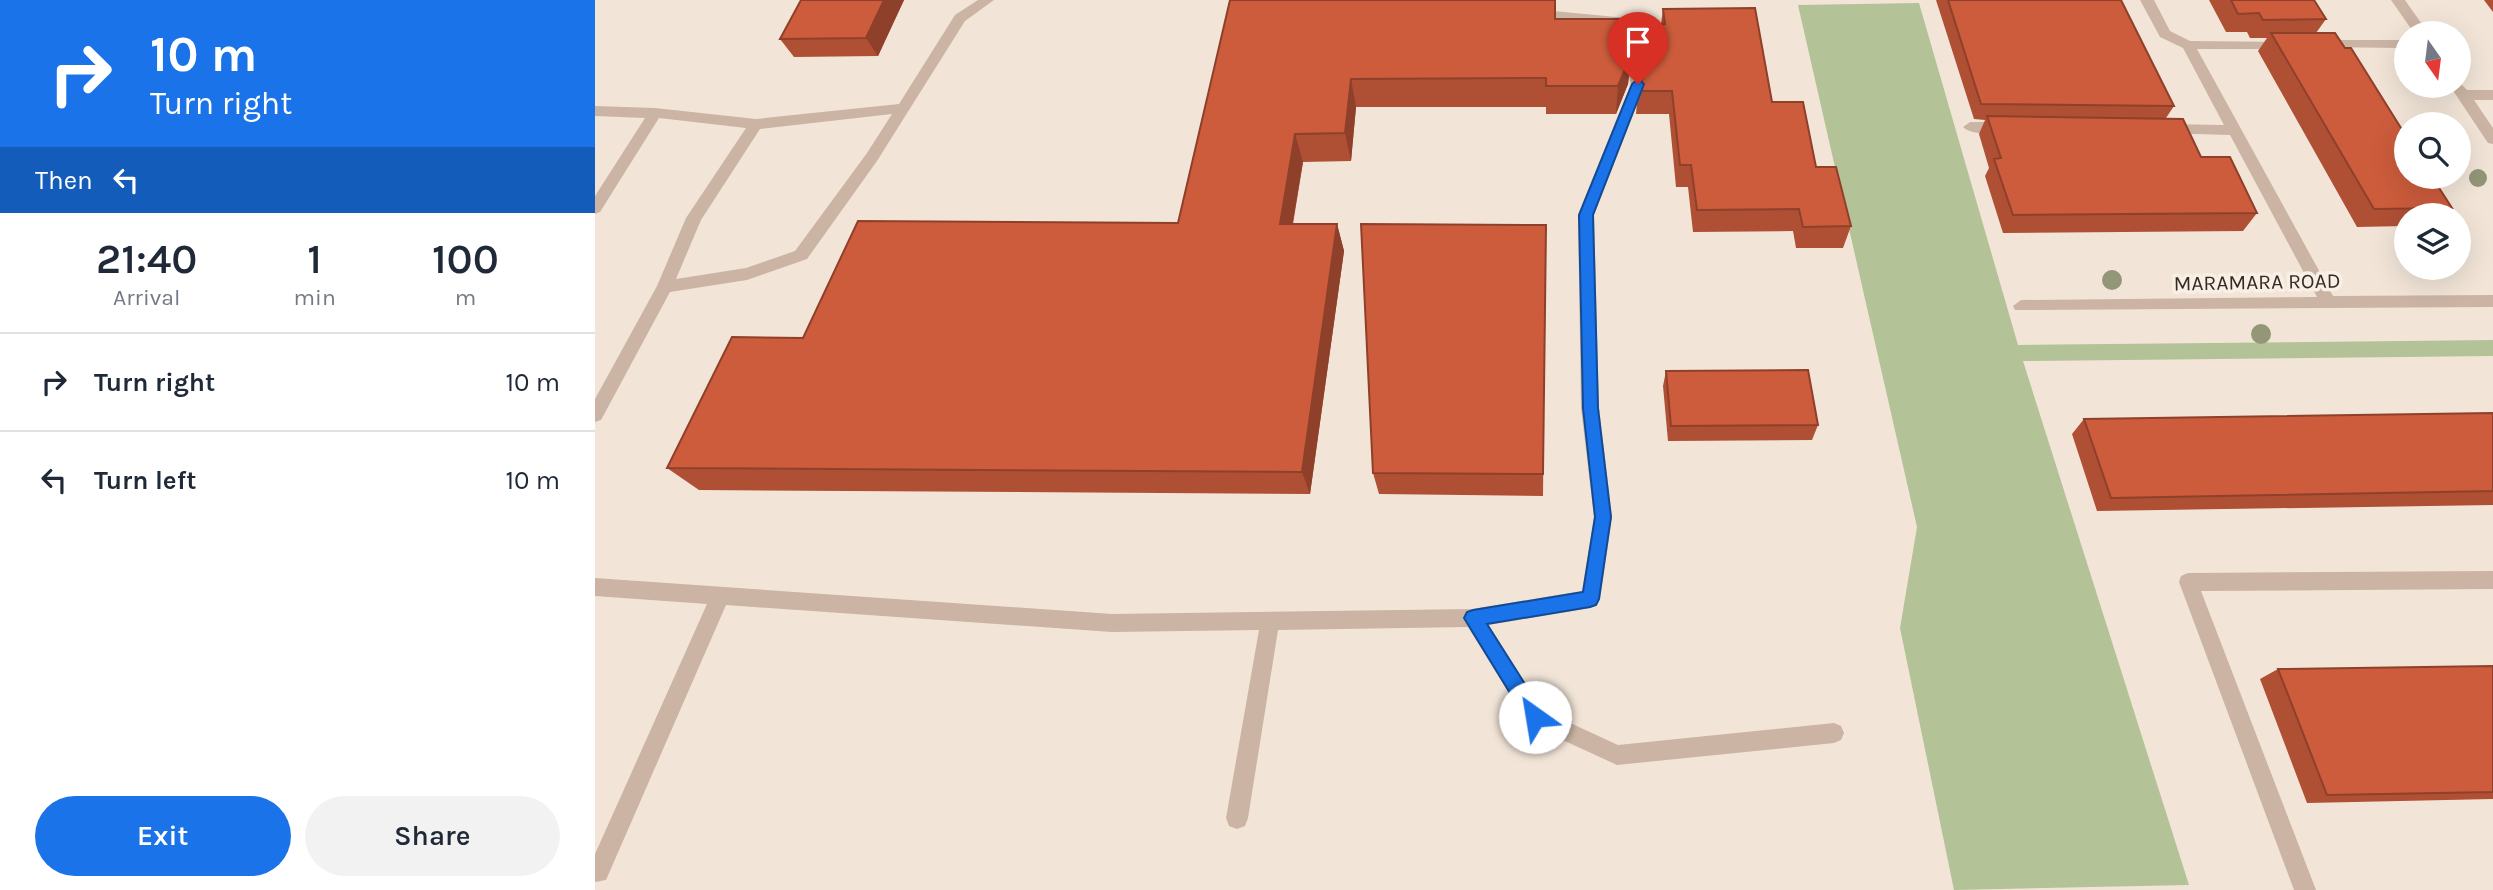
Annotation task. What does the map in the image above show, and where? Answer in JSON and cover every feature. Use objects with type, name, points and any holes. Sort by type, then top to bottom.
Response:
[{"type":"street","points":[[664,287],[747,274],[801,255],[872,157],[960,18],[986,0]]},
{"type":"street","points":[[2147,0],[2165,34],[2189,45],[2394,44]]},
{"type":"street","points":[[2399,0],[2413,21]]},
{"type":"street","points":[[595,587],[1112,623],[1473,618],[1590,599],[1603,517],[1590,408],[1586,215],[1638,84],[1622,21],[1513,11]]},
{"type":"street","points":[[2189,45],[2327,302]]},
{"type":"street","points":[[2471,92],[2493,95]]},
{"type":"street","points":[[2465,98],[2493,139]]},
{"type":"street","points":[[595,111],[757,124],[903,108]]},
{"type":"street","points":[[595,208],[655,114]]},
{"type":"street","points":[[595,415],[664,287],[694,218],[757,124]]},
{"type":"street","points":[[1970,127],[2026,128]]},
{"type":"street","points":[[2150,129],[2234,130]]},
{"type":"street","name":"MARAMARA ROAD","points":[[2021,306],[2493,301]]},
{"type":"street","points":[[2305,890],[2189,582],[2493,580]]},
{"type":"street","points":[[598,872],[720,596]]},
{"type":"street","points":[[1473,618],[1535,717],[1617,755],[1834,733]]},
{"type":"street","points":[[1237,818],[1270,621]]},
{"type":"green space","points":[[1919,3],[2018,345],[2493,340],[2493,356],[2023,361],[2189,885],[1954,890],[1900,628],[1917,527],[1798,5]]},
{"type":"building","points":[[801,0],[884,0],[866,38],[780,39]]},
{"type":"building","points":[[1230,0],[1555,0],[1555,19],[1621,19],[1631,55],[1618,86],[1546,86],[1546,78],[1351,79],[1345,133],[1295,134],[1280,224],[1337,224],[1302,472],[667,468],[732,337],[803,338],[858,221],[1178,223]]},
{"type":"building","points":[[1948,0],[2121,0],[2174,106],[1981,104]]},
{"type":"building","points":[[2231,0],[2314,0],[2326,19],[2263,20],[2259,13],[2238,14]]},
{"type":"building","points":[[1755,8],[1772,102],[1803,102],[1816,167],[1836,167],[1851,226],[1803,227],[1799,209],[1697,210],[1691,165],[1680,165],[1672,91],[1638,91],[1650,60],[1640,25],[1665,24],[1663,9]]},
{"type":"building","points":[[2271,33],[2335,33],[2345,48],[2351,48],[2394,117],[2394,189],[2440,189],[2449,203],[2394,203],[2394,209],[2374,209]]},
{"type":"building","points":[[1987,116],[2183,119],[2201,157],[2230,157],[2257,213],[2013,215],[1994,159],[2001,158]]},
{"type":"building","points":[[1361,224],[1546,225],[1543,474],[1373,473]]},
{"type":"building","points":[[1808,370],[1818,425],[1671,426],[1666,371]]},
{"type":"building","points":[[2493,413],[2493,491],[2111,498],[2084,419]]},
{"type":"building","points":[[2493,666],[2493,792],[2327,795],[2278,669]]},
{"type":"route","points":[[1535,717],[1473,618],[1590,599],[1603,517],[1590,408],[1586,215],[1638,84]]}]
